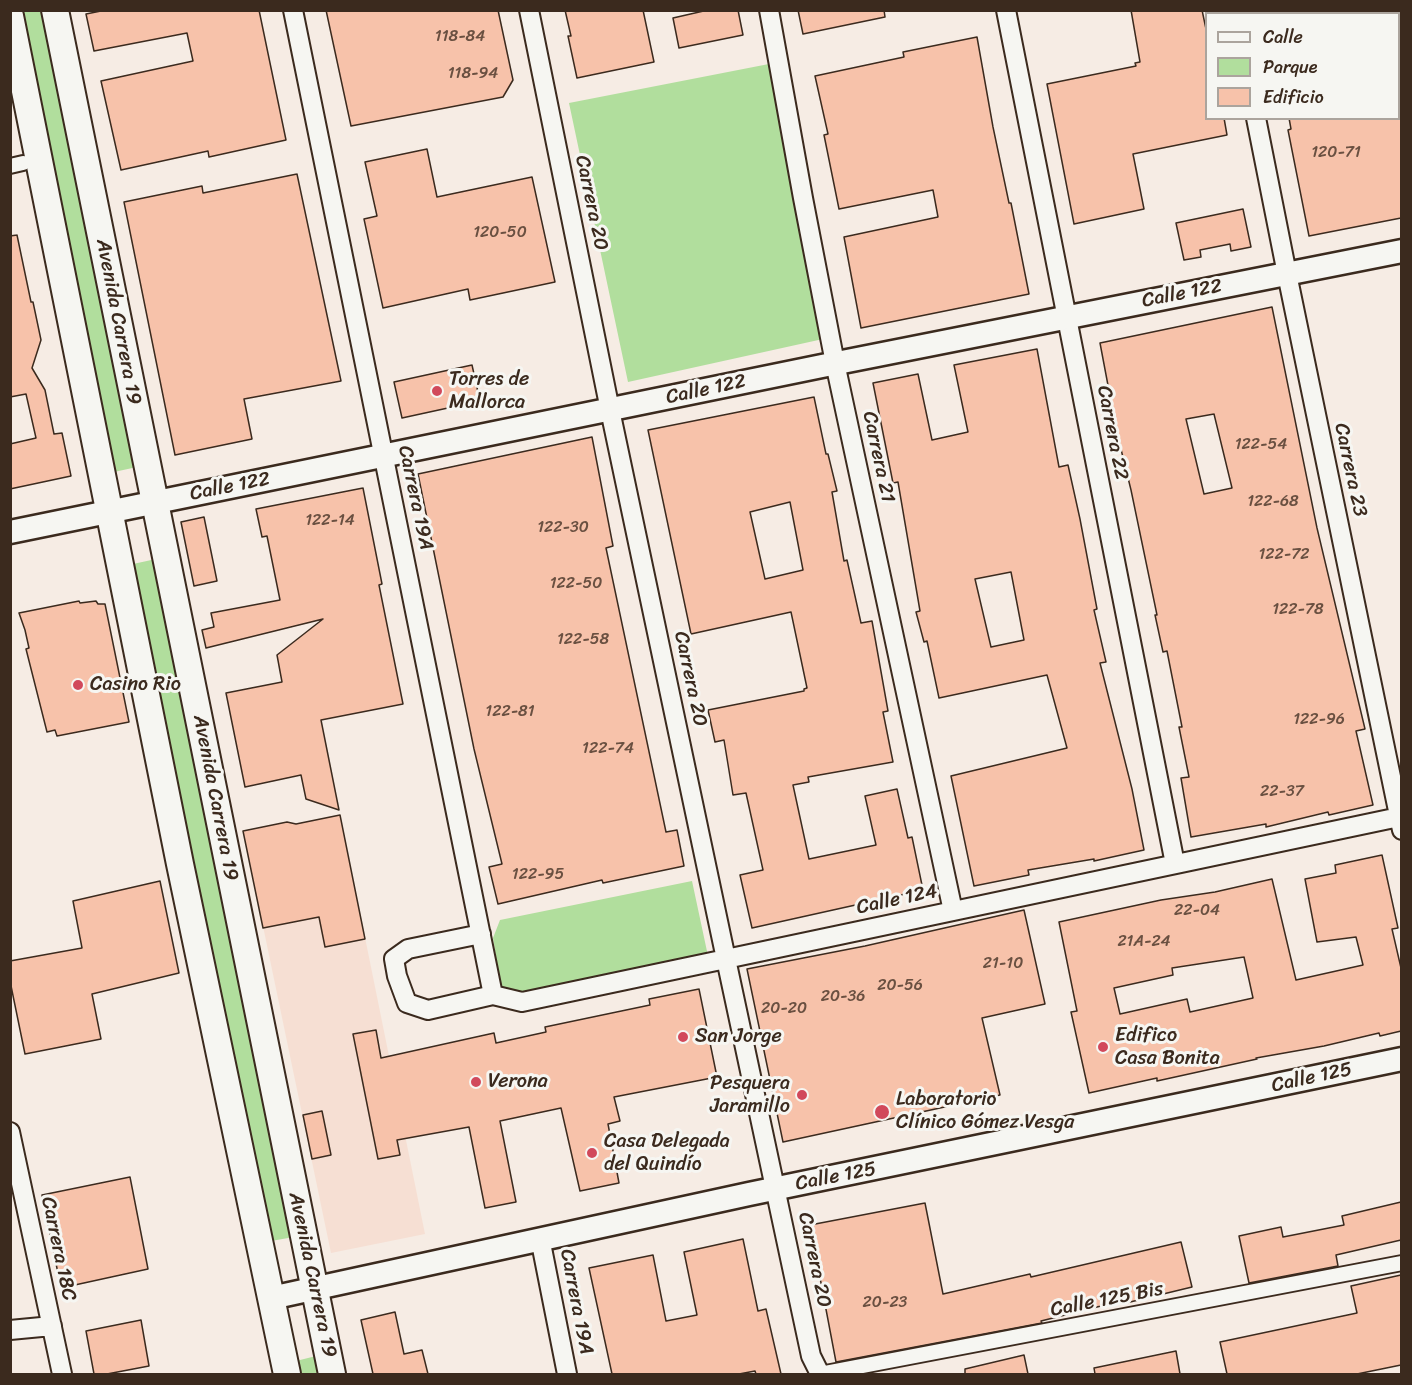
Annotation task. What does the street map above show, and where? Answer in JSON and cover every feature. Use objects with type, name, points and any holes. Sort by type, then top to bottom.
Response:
[{"type":"main road","name":"Avenida Carrera 19","points":[[55,10],[332,1374]]},
{"type":"main road","points":[[10,16],[180,864],[287,1374]]},
{"type":"street","name":"Carrera 19A","points":[[293,10],[494,995]]},
{"type":"street","name":"Carrera 20","points":[[529,10],[610,410],[726,959],[811,1356],[820,1374]]},
{"type":"street","name":"Carrera 21","points":[[770,10],[835,363],[953,911]]},
{"type":"street","name":"Carrera 22","points":[[1006,10],[1174,864]]},
{"type":"street","name":"Carrera 23","points":[[1257,120],[1400,824]]},
{"type":"street","name":"Calle 122","points":[[10,532],[1401,250]]},
{"type":"street","name":"Calle 124","points":[[481,934],[408,949],[394,959],[397,976],[407,1003],[428,1010],[494,995],[522,1002],[1174,864],[1400,824]]},
{"type":"street","name":"Calle 125","points":[[271,1298],[540,1238],[1401,1059]]},
{"type":"street","name":"Carrera 18C","points":[[10,1132],[62,1374]]},
{"type":"street","name":"Carrera 19A","points":[[540,1238],[567,1374]]},
{"type":"street","name":"Calle 125 Bis","points":[[820,1374],[1401,1263]]},
{"type":"street","points":[[10,1330],[52,1326]]},
{"type":"street","name":"Carrera 20","points":[[810,1374],[811,1356]]},
{"type":"shaded area","points":[[355,888],[425,1234],[331,1253],[259,907]]},
{"type":"green space","points":[[18,11],[42,11],[112,356],[137,467],[114,472]]},
{"type":"green space","points":[[774,63],[823,339],[628,382],[569,103]]},
{"type":"green space","points":[[156,559],[294,1237],[271,1241],[221,1013],[133,564]]},
{"type":"green space","points":[[692,881],[708,956],[502,995],[493,938],[500,920]]},
{"type":"green space","points":[[316,1356],[320,1374],[299,1374],[296,1361]]},
{"type":"building","points":[[106,10],[259,10],[286,140],[209,157],[208,151],[121,170],[101,81],[193,61],[187,33],[94,51],[86,14]]},
{"type":"building","points":[[326,10],[498,10],[513,80],[503,97],[351,126]]},
{"type":"building","points":[[565,10],[643,10],[654,62],[577,78]]},
{"type":"building","points":[[708,10],[738,10],[743,35],[679,48],[673,18]]},
{"type":"building","points":[[798,10],[884,10],[885,17],[803,34]]},
{"type":"building","points":[[1131,10],[1202,10],[1205,24],[1205,120],[1224,120],[1227,135],[1133,154],[1144,209],[1074,224],[1047,84],[1136,66],[1135,63],[1140,62]]},
{"type":"building","points":[[977,37],[993,127],[1029,294],[861,328],[844,237],[938,217],[933,190],[839,209],[824,135],[828,134],[815,76],[904,57],[903,52]]},
{"type":"building","points":[[1401,118],[1401,218],[1309,236],[1288,130],[1291,129],[1289,120],[1400,120]]},
{"type":"building","points":[[427,149],[437,197],[532,177],[555,282],[470,300],[468,289],[383,308],[364,219],[377,216],[365,162]]},
{"type":"building","points":[[297,174],[341,381],[244,399],[252,439],[175,455],[124,202],[202,186],[203,193]]},
{"type":"building","points":[[1243,209],[1251,247],[1231,251],[1230,244],[1200,250],[1201,257],[1184,260],[1176,223]]},
{"type":"building","points":[[17,235],[41,340],[32,368],[45,390],[54,434],[62,433],[71,476],[10,489],[10,444],[36,438],[26,394],[10,397],[10,236]]},
{"type":"building","points":[[1272,307],[1317,528],[1365,729],[1356,731],[1373,805],[1329,815],[1328,812],[1266,827],[1266,824],[1191,837],[1181,778],[1189,777],[1179,727],[1182,727],[1167,651],[1163,652],[1155,615],[1157,615],[1117,433],[1100,343]],"holes":[[[1214,414],[1232,488],[1204,494],[1186,419]]]},
{"type":"building","points":[[1037,349],[1059,467],[1068,465],[1080,519],[1097,609],[1094,610],[1106,662],[1100,663],[1132,789],[1144,850],[1094,861],[1094,859],[1028,870],[1029,875],[974,886],[951,776],[1067,748],[1047,675],[939,698],[927,641],[924,642],[916,612],[920,611],[898,482],[893,483],[873,383],[918,374],[932,440],[968,432],[954,365]],"holes":[[[1011,572],[1024,640],[991,647],[975,579]]]},
{"type":"building","name":"Torres de Mallorca","points":[[472,365],[480,401],[402,418],[394,382]]},
{"type":"building","points":[[814,397],[826,454],[828,454],[837,491],[832,492],[844,561],[847,560],[861,623],[872,621],[888,711],[883,712],[893,762],[808,777],[809,782],[793,785],[809,859],[876,845],[865,796],[897,789],[908,838],[912,837],[923,890],[752,928],[740,875],[763,870],[746,793],[733,795],[724,740],[715,742],[708,710],[804,691],[807,688],[791,612],[691,634],[648,430]],"holes":[[[790,502],[803,570],[765,579],[750,512]]]},
{"type":"building","points":[[592,437],[613,546],[606,548],[666,832],[677,830],[684,866],[603,883],[602,880],[498,904],[489,867],[502,864],[474,749],[418,474]]},
{"type":"building","points":[[363,488],[382,584],[379,585],[403,704],[321,720],[339,810],[306,799],[301,775],[245,787],[226,693],[282,682],[277,655],[323,619],[206,648],[202,630],[214,627],[211,613],[280,600],[267,536],[262,537],[256,509]]},
{"type":"building","points":[[204,517],[217,581],[194,586],[181,522]]},
{"type":"building","name":"Casino Rio","points":[[79,601],[80,603],[96,601],[98,604],[105,604],[129,722],[57,736],[55,730],[47,732],[26,649],[29,648],[25,630],[19,613]]},
{"type":"building","points":[[340,815],[365,939],[325,947],[319,917],[263,928],[243,831]]},
{"type":"building","points":[[1382,855],[1398,928],[1392,929],[1401,968],[1401,1031],[1380,1036],[1379,1033],[1157,1081],[1157,1078],[1089,1093],[1071,1012],[1077,1011],[1059,922],[1272,879],[1296,980],[1363,965],[1356,937],[1317,942],[1305,879],[1336,873],[1335,865]],"holes":[[[1244,957],[1253,998],[1190,1012],[1187,999],[1120,1014],[1114,988],[1173,975],[1172,968]]]},
{"type":"building","points":[[160,881],[179,973],[92,994],[101,1039],[25,1054],[10,981],[10,961],[82,948],[73,901]]},
{"type":"building","points":[[1024,910],[1045,1004],[982,1018],[1000,1095],[783,1142],[747,969],[865,946]]},
{"type":"building","points":[[699,989],[717,1077],[614,1097],[620,1121],[608,1124],[619,1183],[580,1191],[561,1108],[500,1121],[516,1202],[485,1208],[469,1127],[397,1140],[400,1155],[378,1159],[353,1034],[376,1030],[381,1058],[494,1033],[496,1043],[546,1032],[545,1027],[650,1005],[649,999]]},
{"type":"building","points":[[322,1111],[331,1155],[312,1159],[303,1115]]},
{"type":"building","points":[[130,1177],[148,1269],[61,1288],[42,1195]]},
{"type":"building","points":[[1401,1202],[1401,1240],[1336,1255],[1338,1266],[1249,1283],[1239,1236],[1281,1227],[1283,1237],[1344,1225],[1342,1216]]},
{"type":"building","points":[[925,1203],[943,1294],[1030,1274],[1031,1277],[1181,1242],[1192,1287],[1126,1303],[1125,1300],[1041,1321],[1042,1323],[836,1362],[810,1225]]},
{"type":"building","points":[[743,1239],[758,1311],[766,1309],[781,1374],[756,1374],[755,1371],[739,1374],[612,1374],[589,1268],[653,1255],[666,1321],[697,1315],[684,1252]]},
{"type":"building","points":[[1401,1275],[1401,1365],[1357,1374],[1227,1374],[1220,1342],[1357,1313],[1351,1286]]},
{"type":"building","points":[[395,1312],[404,1354],[422,1350],[428,1374],[373,1374],[361,1320]]},
{"type":"building","points":[[141,1320],[149,1366],[107,1374],[94,1374],[86,1331]]},
{"type":"building","points":[[1176,1351],[1180,1374],[1095,1374],[1094,1368]]},
{"type":"building","points":[[1024,1355],[1028,1374],[965,1374],[965,1369]]},
{"type":"place","name":"Torres de Mallorca","points":[[437,391]]},
{"type":"place","name":"Casino Rio","points":[[78,685]]},
{"type":"place","name":"San Jorge","points":[[683,1037]]},
{"type":"place","name":"Edifico Casa Bonita","points":[[1103,1047]]},
{"type":"place","name":"Verona","points":[[476,1082]]},
{"type":"place","name":"Pesquera Jaramillo","points":[[802,1095]]},
{"type":"place","name":"Laboratorio Clínico Gómez Vesga","points":[[882,1112]]},
{"type":"place","name":"Casa Delegada del Quindío","points":[[592,1153]]}]
